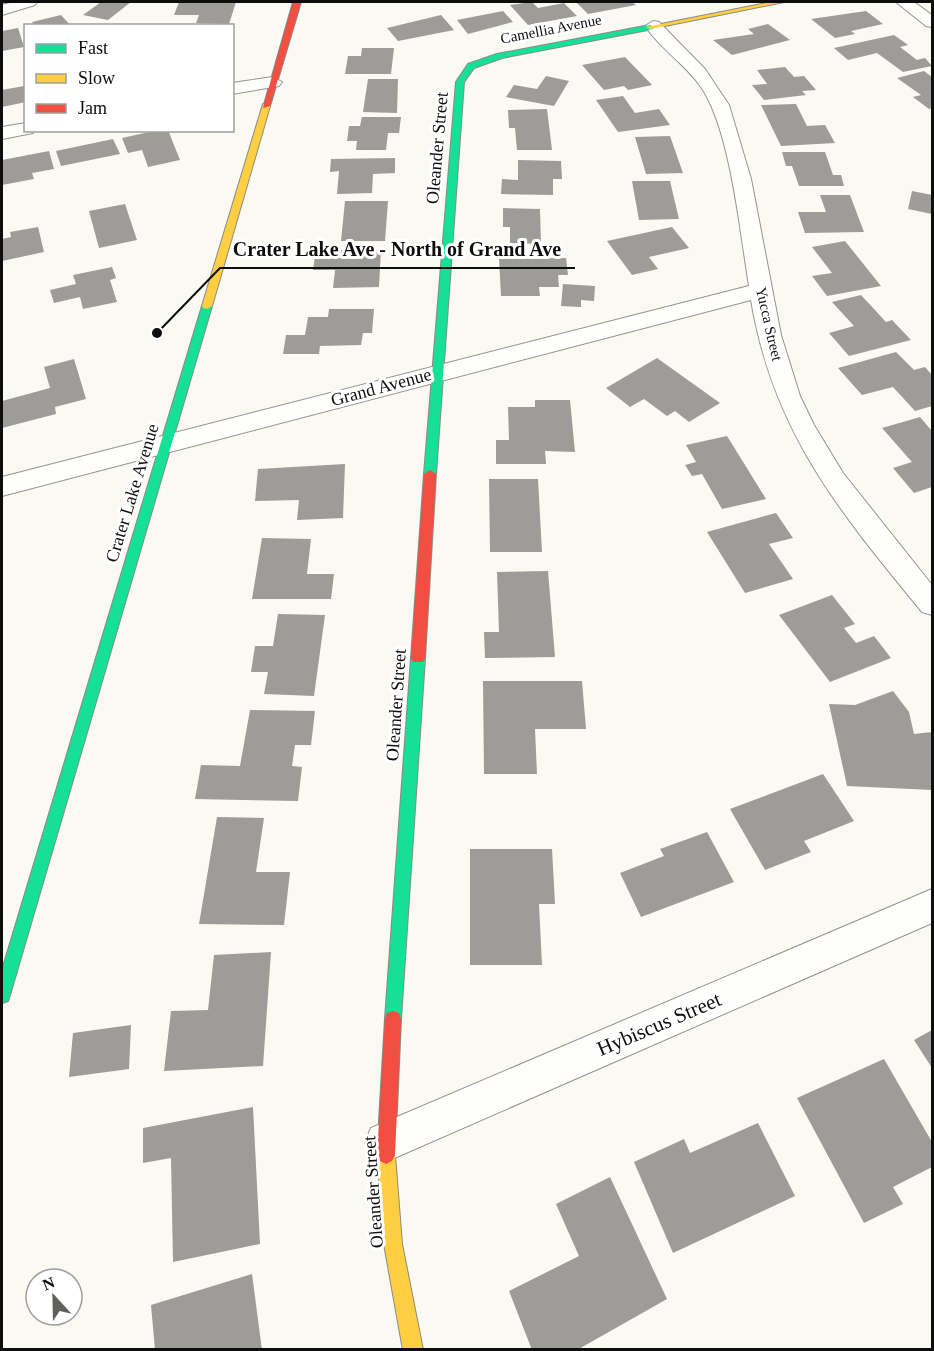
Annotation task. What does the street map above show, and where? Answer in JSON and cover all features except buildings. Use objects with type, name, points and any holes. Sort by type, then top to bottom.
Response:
[{"type":"street","points":[[2,10],[28,2]]},
{"type":"street","name":"Crater Lake Avenue","points":[[2,995],[297,2]]},
{"type":"street","name":"Camellia Avenue","points":[[471,66],[500,56],[780,2]]},
{"type":"street","points":[[904,2],[933,22]]},
{"type":"street","name":"Yucca Street","points":[[652,26],[704,79],[720,105],[743,183],[775,356],[788,396],[812,446],[834,483],[933,604]]},
{"type":"street","name":"Oleander Street","points":[[413,1350],[393,1244],[385,1142],[437,372],[460,82],[471,66]]},
{"type":"street","points":[[234,89],[273,82]]},
{"type":"street","points":[[2,133],[24,129]]},
{"type":"street","name":"Grand Avenue","points":[[2,488],[437,372],[761,290]]},
{"type":"street","name":"Hybiscus Street","points":[[385,1142],[933,906]]},
{"type":"traffic: fast","points":[[430,474],[460,82],[471,66],[500,56],[650,27]]},
{"type":"traffic: fast","points":[[2,995],[207,306]]},
{"type":"traffic: fast","points":[[393,1019],[418,658]]},
{"type":"traffic: slow","points":[[650,27],[780,2]]},
{"type":"traffic: slow","points":[[207,306],[266,106]]},
{"type":"traffic: slow","points":[[386,1155],[393,1244],[413,1350]]},
{"type":"traffic: jam","points":[[266,106],[297,2]]},
{"type":"traffic: jam","points":[[418,658],[430,474]]},
{"type":"traffic: jam","points":[[386,1155],[393,1019]]},
{"type":"place","name":"Crater Lake Ave - North of Grand Ave","points":[[157,333]]}]
